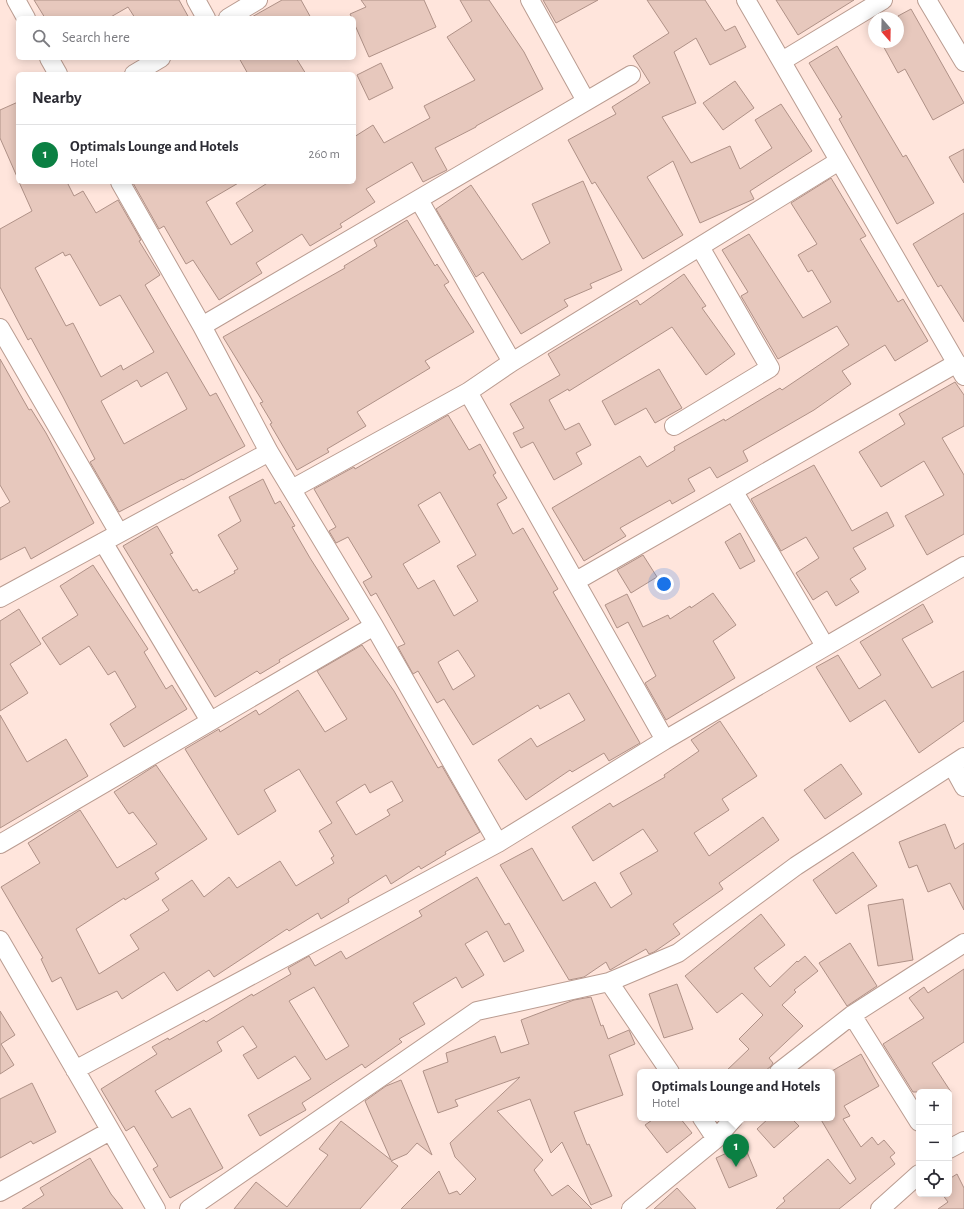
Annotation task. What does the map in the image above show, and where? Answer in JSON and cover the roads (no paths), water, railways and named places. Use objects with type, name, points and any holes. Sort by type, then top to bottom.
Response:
[{"type":"street","points":[[16,0],[25,16]]},
{"type":"street","points":[[196,0],[205,16]]},
{"type":"street","points":[[231,16],[258,0]]},
{"type":"street","points":[[530,0],[586,102]]},
{"type":"street","points":[[576,581],[734,492],[960,370],[746,0]]},
{"type":"street","points":[[782,61],[883,0]]},
{"type":"street","points":[[927,0],[964,62]]},
{"type":"street","points":[[50,60],[57,72]]},
{"type":"street","points":[[137,72],[158,60]]},
{"type":"street","points":[[202,326],[631,75]]},
{"type":"street","points":[[292,489],[468,392],[512,362],[839,161]]},
{"type":"street","points":[[121,184],[202,326],[270,452],[374,626],[498,843]]},
{"type":"street","points":[[419,200],[512,362]]},
{"type":"street","points":[[674,426],[770,368],[700,247]]},
{"type":"street","points":[[0,328],[119,534]]},
{"type":"street","points":[[468,392],[665,740]]},
{"type":"street","points":[[0,598],[270,452]]},
{"type":"street","points":[[734,492],[825,646]]},
{"type":"street","points":[[103,542],[210,721]]},
{"type":"street","points":[[75,1070],[498,843],[665,740],[964,566]]},
{"type":"street","points":[[0,844],[374,626]]},
{"type":"street","points":[[189,1209],[477,1011],[609,982],[678,953],[796,866],[958,761],[964,787]]},
{"type":"street","points":[[0,940],[156,1209]]},
{"type":"street","points":[[783,1069],[852,1015],[964,943]]},
{"type":"street","points":[[609,982],[668,1069]]},
{"type":"street","points":[[852,1015],[916,1117]]},
{"type":"street","points":[[704,1121],[716,1139]]},
{"type":"street","points":[[631,1209],[716,1139],[731,1121]]},
{"type":"street","points":[[0,1192],[110,1131]]},
{"type":"street","points":[[952,1148],[964,1141]]},
{"type":"street","points":[[880,1209],[916,1177]]},
{"type":"place","name":"Optimals Lounge and Hotels","points":[[736,1167]]}]
